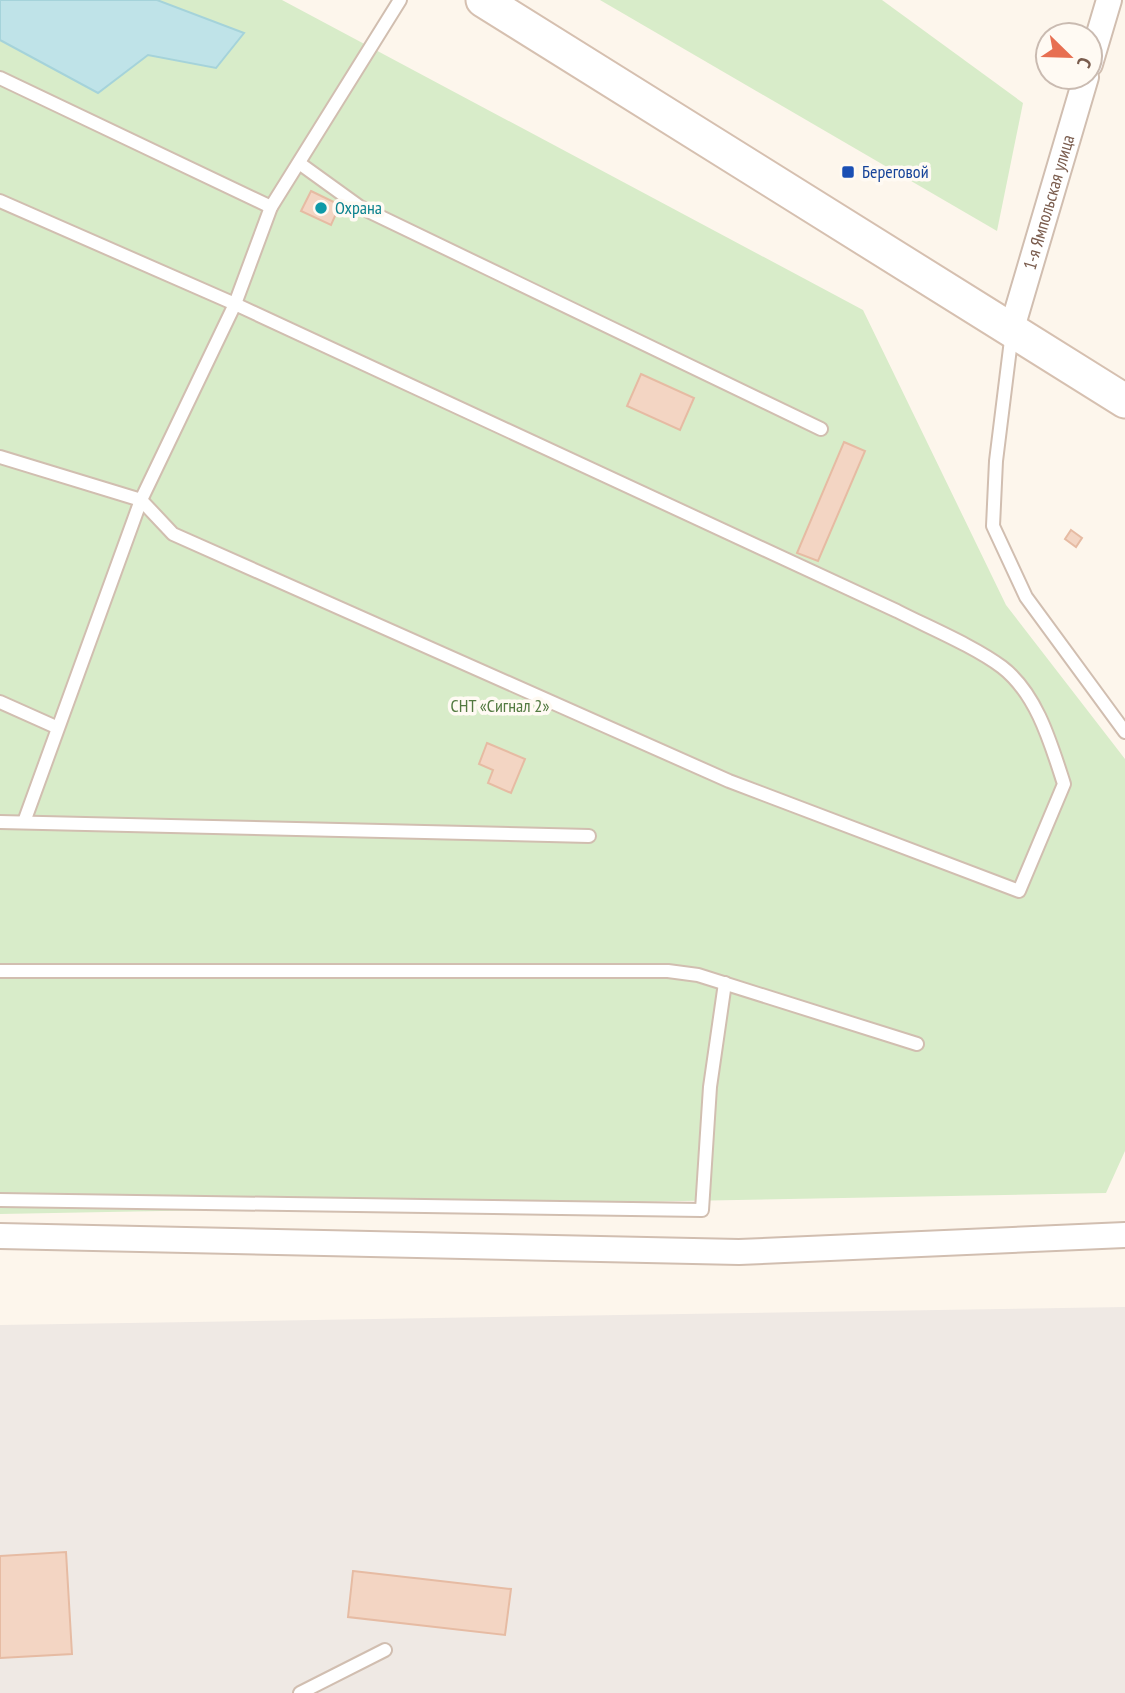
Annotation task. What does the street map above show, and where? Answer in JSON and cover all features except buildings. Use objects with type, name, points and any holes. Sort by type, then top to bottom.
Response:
[{"type":"main road","points":[[483,0],[1125,401]]},
{"type":"street","points":[[1103,21],[1109,0]]},
{"type":"street","name":"1-я Ямпольская улица","points":[[1012,328],[1082,91]]},
{"type":"street","points":[[0,1236],[739,1252],[1125,1235]]},
{"type":"lane","points":[[24,822],[56,727],[141,500],[235,304],[271,207],[400,0]]},
{"type":"lane","points":[[0,78],[271,207]]},
{"type":"lane","points":[[299,163],[360,206],[821,429]]},
{"type":"lane","points":[[0,201],[235,304],[897,611],[1001,666],[1018,684],[1047,731],[1064,784],[1019,891],[730,781],[173,534],[141,500],[0,457]]},
{"type":"lane","points":[[1012,328],[996,461],[993,526],[1026,597],[1125,732]]},
{"type":"lane","points":[[0,702],[56,727]]},
{"type":"lane","points":[[0,822],[589,836]]},
{"type":"lane","points":[[0,971],[668,971],[698,975],[917,1044]]},
{"type":"lane","points":[[0,1200],[702,1210],[710,1087],[724,983]]},
{"type":"lane","points":[[300,1693],[385,1650]]},
{"type":"shaded area","points":[[1125,1307],[1125,1693],[0,1693],[0,1325]]},
{"type":"green space","name":"СНТ «Сигнал 2»","points":[[0,0],[282,0],[863,310],[1006,605],[1125,759],[1125,1151],[1106,1193],[0,1214]]},
{"type":"green space","points":[[600,0],[882,0],[1023,103],[997,231]]},
{"type":"water","points":[[0,0],[157,0],[244,33],[216,68],[148,55],[98,93],[0,40]]},
{"type":"place","name":"Береговой","points":[[848,172]]},
{"type":"place","name":"Охрана","points":[[321,208]]}]
